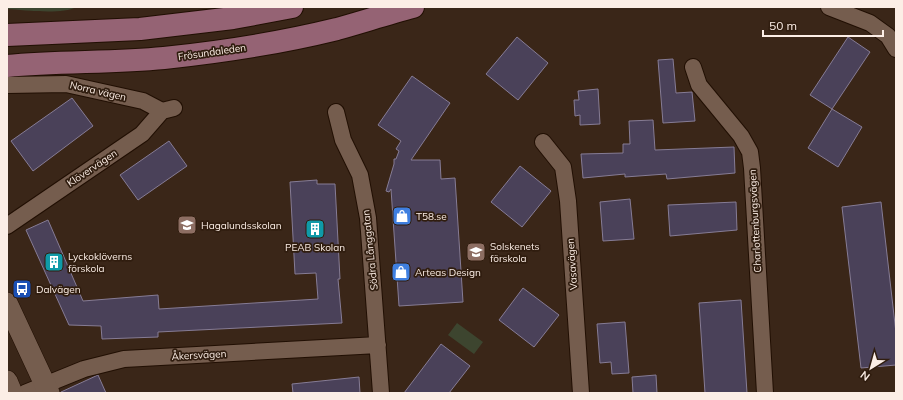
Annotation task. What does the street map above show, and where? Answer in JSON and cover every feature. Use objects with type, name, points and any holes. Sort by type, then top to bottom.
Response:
[{"type":"main road","points":[[7,35],[85,33],[147,29],[234,18],[292,7]]},
{"type":"main road","name":"Frösundaleden","points":[[7,66],[46,63],[107,62],[207,54],[298,38],[366,13],[413,7]]},
{"type":"street","points":[[829,7],[870,24],[888,36],[896,49]]},
{"type":"street","name":"Charlottenburgsvägen","points":[[693,67],[699,85],[741,136],[750,152],[765,393]]},
{"type":"street","name":"Norra vägen","points":[[7,85],[66,84],[168,109]]},
{"type":"street","name":"Klövervägen","points":[[7,226],[142,134],[168,109]]},
{"type":"street","name":"Södra Långgatan","points":[[336,112],[343,140],[360,175],[368,218],[381,393]]},
{"type":"street","name":"Vasavägen","points":[[542,142],[563,167],[568,201],[581,393]]},
{"type":"street","points":[[7,303],[47,389]]},
{"type":"street","name":"Åkersvägen","points":[[26,393],[47,389],[84,369],[124,359],[378,345]]},
{"type":"street","points":[[7,381],[12,393]]},
{"type":"green space","points":[[7,7],[76,7],[62,11],[32,11],[7,9]]},
{"type":"green space","points":[[457,323],[483,342],[474,354],[448,335]]},
{"type":"building","points":[[517,37],[548,63],[518,100],[486,74]]},
{"type":"building","points":[[848,37],[870,52],[832,109],[810,95]]},
{"type":"building","points":[[673,59],[676,93],[692,92],[695,121],[663,123],[658,60]]},
{"type":"building","points":[[412,76],[450,103],[411,160],[440,160],[441,179],[455,178],[463,302],[399,306],[391,189],[389,192],[386,191],[394,164],[394,159],[396,159],[399,151],[396,149],[401,141],[378,125]]},
{"type":"building","points":[[598,89],[600,124],[580,125],[580,115],[575,116],[574,100],[579,100],[578,91]]},
{"type":"building","points":[[72,98],[93,126],[33,171],[11,141]]},
{"type":"building","points":[[832,109],[862,127],[838,167],[808,148]]},
{"type":"building","points":[[653,120],[655,150],[734,147],[735,173],[667,179],[666,174],[625,177],[625,174],[583,178],[581,154],[623,153],[623,144],[630,144],[629,121]]},
{"type":"building","points":[[169,141],[187,166],[138,200],[120,175]]},
{"type":"building","points":[[520,166],[551,191],[522,227],[491,202]]},
{"type":"building","name":"Lyckoklöverns förskola","points":[[317,180],[317,184],[335,184],[340,279],[338,279],[342,323],[158,332],[158,337],[102,339],[101,326],[69,325],[26,230],[48,220],[83,301],[158,295],[159,309],[318,299],[316,273],[295,274],[290,182]]},
{"type":"building","points":[[630,199],[634,239],[603,241],[600,202]]},
{"type":"building","points":[[736,202],[737,230],[670,236],[668,205]]},
{"type":"building","points":[[881,202],[896,333],[896,365],[861,368],[842,207]]},
{"type":"building","points":[[523,288],[559,315],[534,347],[499,320]]},
{"type":"building","points":[[741,300],[747,393],[705,393],[699,303]]},
{"type":"building","points":[[625,322],[629,373],[612,374],[611,362],[600,363],[597,324]]},
{"type":"building","points":[[441,344],[470,366],[449,393],[404,393]]},
{"type":"building","points":[[98,375],[106,393],[61,393],[61,392]]},
{"type":"building","points":[[656,375],[657,393],[633,393],[632,377]]},
{"type":"building","points":[[359,377],[360,393],[293,393],[292,384]]},
{"type":"place","name":"T58.se","points":[[402,216]]},
{"type":"place","name":"Hagalundsskolan","points":[[187,225]]},
{"type":"place","name":"PEAB Skolan","points":[[315,229]]},
{"type":"place","name":"Solskenets förskola","points":[[476,252]]},
{"type":"place","name":"Lyckoklöverns förskola","points":[[54,262]]},
{"type":"place","name":"Arteas Design","points":[[401,272]]},
{"type":"place","name":"Dalvägen","points":[[22,289]]}]
